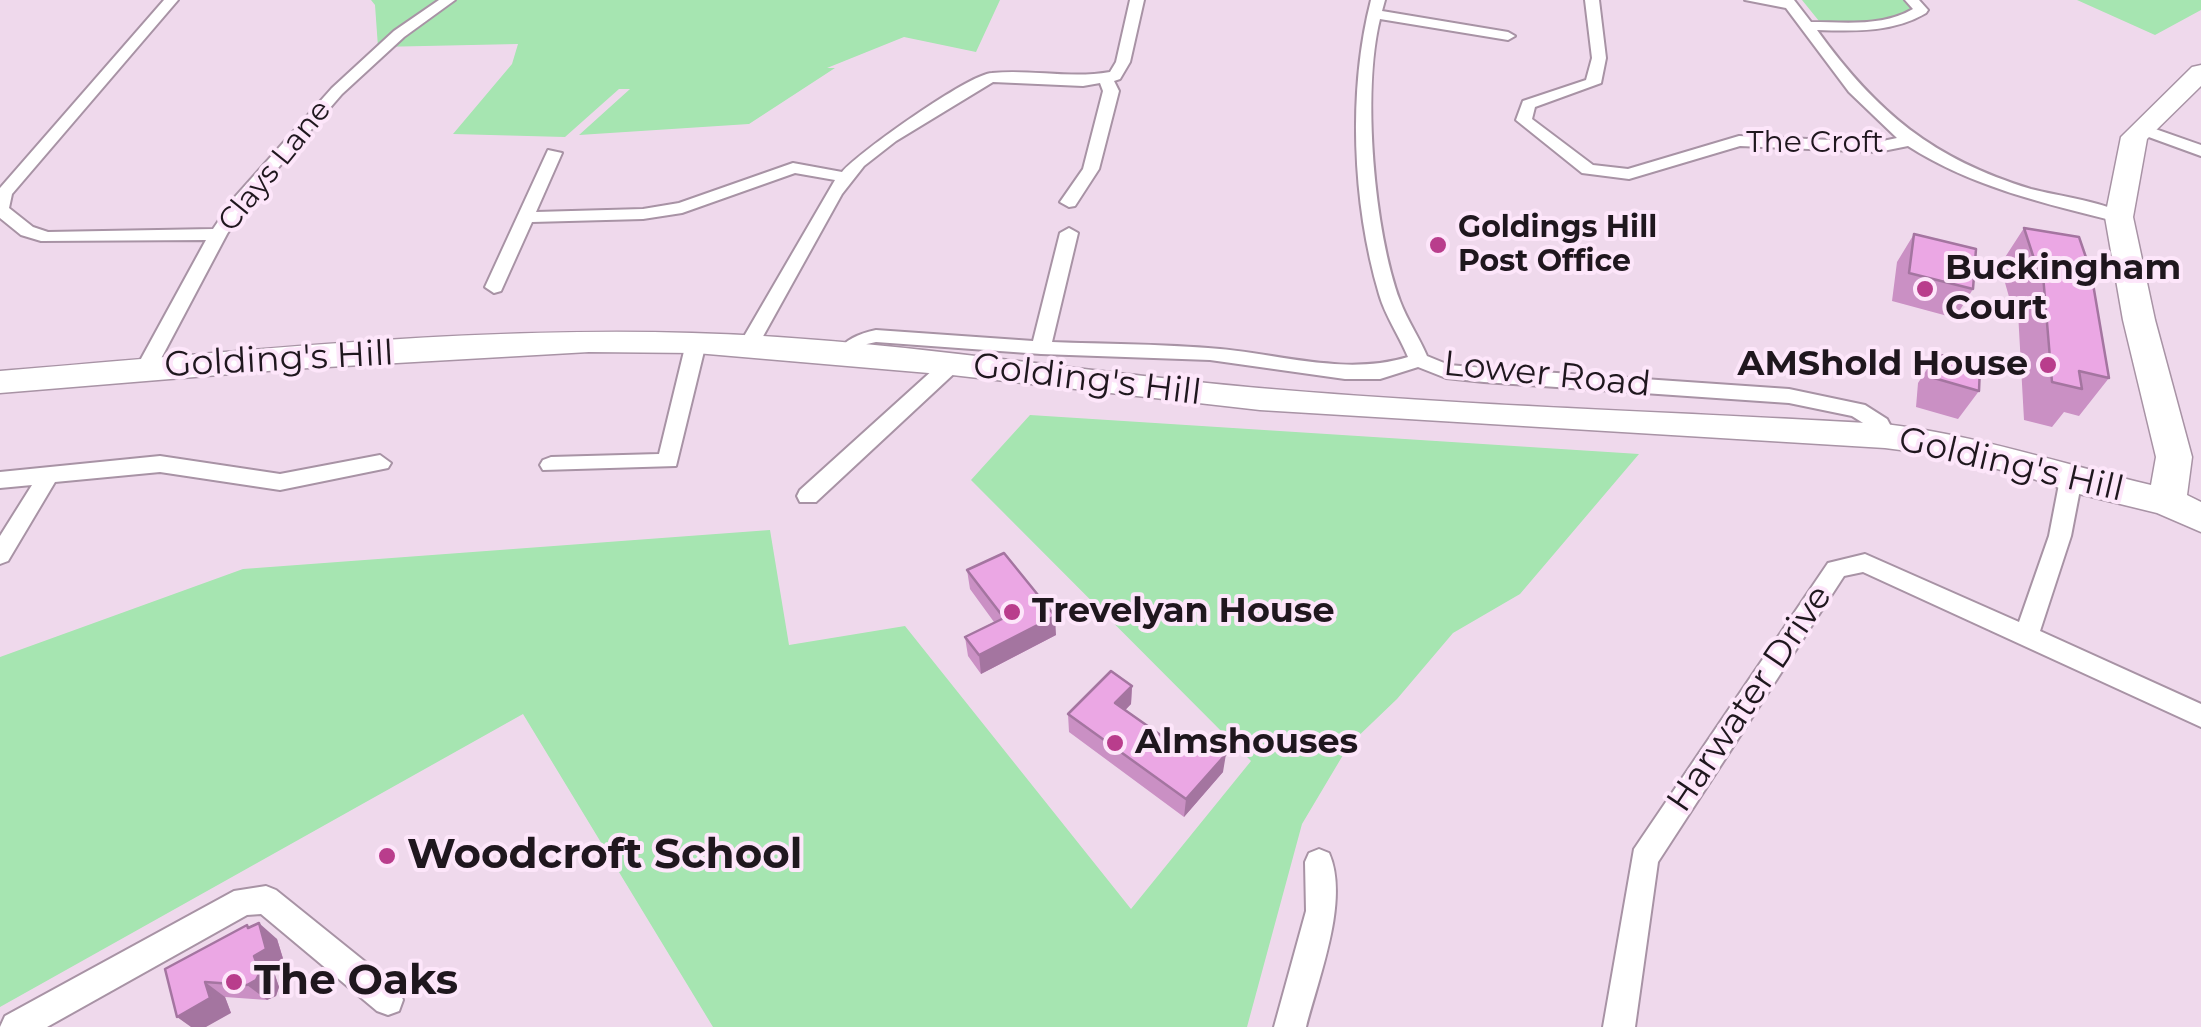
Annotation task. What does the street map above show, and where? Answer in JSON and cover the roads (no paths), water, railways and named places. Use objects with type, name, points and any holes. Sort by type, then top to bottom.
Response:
[{"type":"main road","points":[[2167,502],[2174,457],[2138,320],[2119,218],[2134,137],[2201,72]]},
{"type":"main road","name":"Golding's Hill","points":[[0,382],[146,368],[588,342],[749,345],[1260,399],[1885,436],[1984,452],[2071,479],[2167,502],[2201,518]]},
{"type":"street","points":[[171,0],[30,160],[4,194],[0,208],[26,231],[47,237],[218,234]]},
{"type":"street","name":"Clays Lane","points":[[146,368],[218,234],[240,202],[337,92],[399,34],[448,0]]},
{"type":"street","points":[[749,345],[845,178],[906,128],[990,78],[1115,76],[1123,62],[1137,0]]},
{"type":"street","name":"The Croft","points":[[1592,0],[1599,58],[1592,83],[1528,104],[1524,120],[1588,168],[1637,174],[1740,141],[1878,146],[1912,140]]},
{"type":"street","points":[[1752,0],[1788,2],[1878,114],[1912,140],[1981,178],[2119,218]]},
{"type":"street","points":[[1808,26],[1906,22],[1922,10],[1912,0]]},
{"type":"street","points":[[1419,360],[1387,291],[1376,232],[1363,69],[1375,7],[1508,36]]},
{"type":"street","points":[[1069,202],[1091,169],[1111,90],[1106,79]]},
{"type":"street","points":[[2141,128],[2194,148],[2201,132]]},
{"type":"street","points":[[494,286],[554,153]]},
{"type":"street","points":[[0,162],[30,160]]},
{"type":"street","points":[[528,217],[643,214],[682,208],[793,168],[813,168],[845,178]]},
{"type":"street","points":[[1041,348],[1070,232]]},
{"type":"street","name":"Lower Road","points":[[846,354],[860,340],[876,336],[1041,348],[1210,354],[1346,372],[1380,372],[1419,360],[1446,370],[1484,376],[1789,396],[1858,410],[1880,424],[1885,436]]},
{"type":"street","points":[[551,465],[668,461],[696,342]]},
{"type":"street","points":[[808,496],[952,364]]},
{"type":"street","points":[[0,480],[160,464],[280,482],[380,464]]},
{"type":"street","points":[[0,555],[48,476]]},
{"type":"street","points":[[2026,636],[2060,536],[2071,479]]},
{"type":"street","name":"Harwater Drive","points":[[1619,1027],[1644,858],[1836,569],[1865,563],[2201,716]]},
{"type":"street","points":[[1290,1027],[1321,910],[1320,862]]},
{"type":"street","points":[[29,1024],[244,902],[266,900],[388,1000]]},
{"type":"place","name":"Goldings Hill Post Office","points":[[1438,245]]},
{"type":"place","name":"Buckingham Court","points":[[1925,289]]},
{"type":"place","name":"AMShold House","points":[[2048,365]]},
{"type":"place","name":"Trevelyan House","points":[[1012,612]]},
{"type":"place","name":"Almshouses","points":[[1115,743]]},
{"type":"place","name":"Woodcroft School","points":[[387,856]]},
{"type":"place","name":"The Oaks","points":[[234,982]]}]
